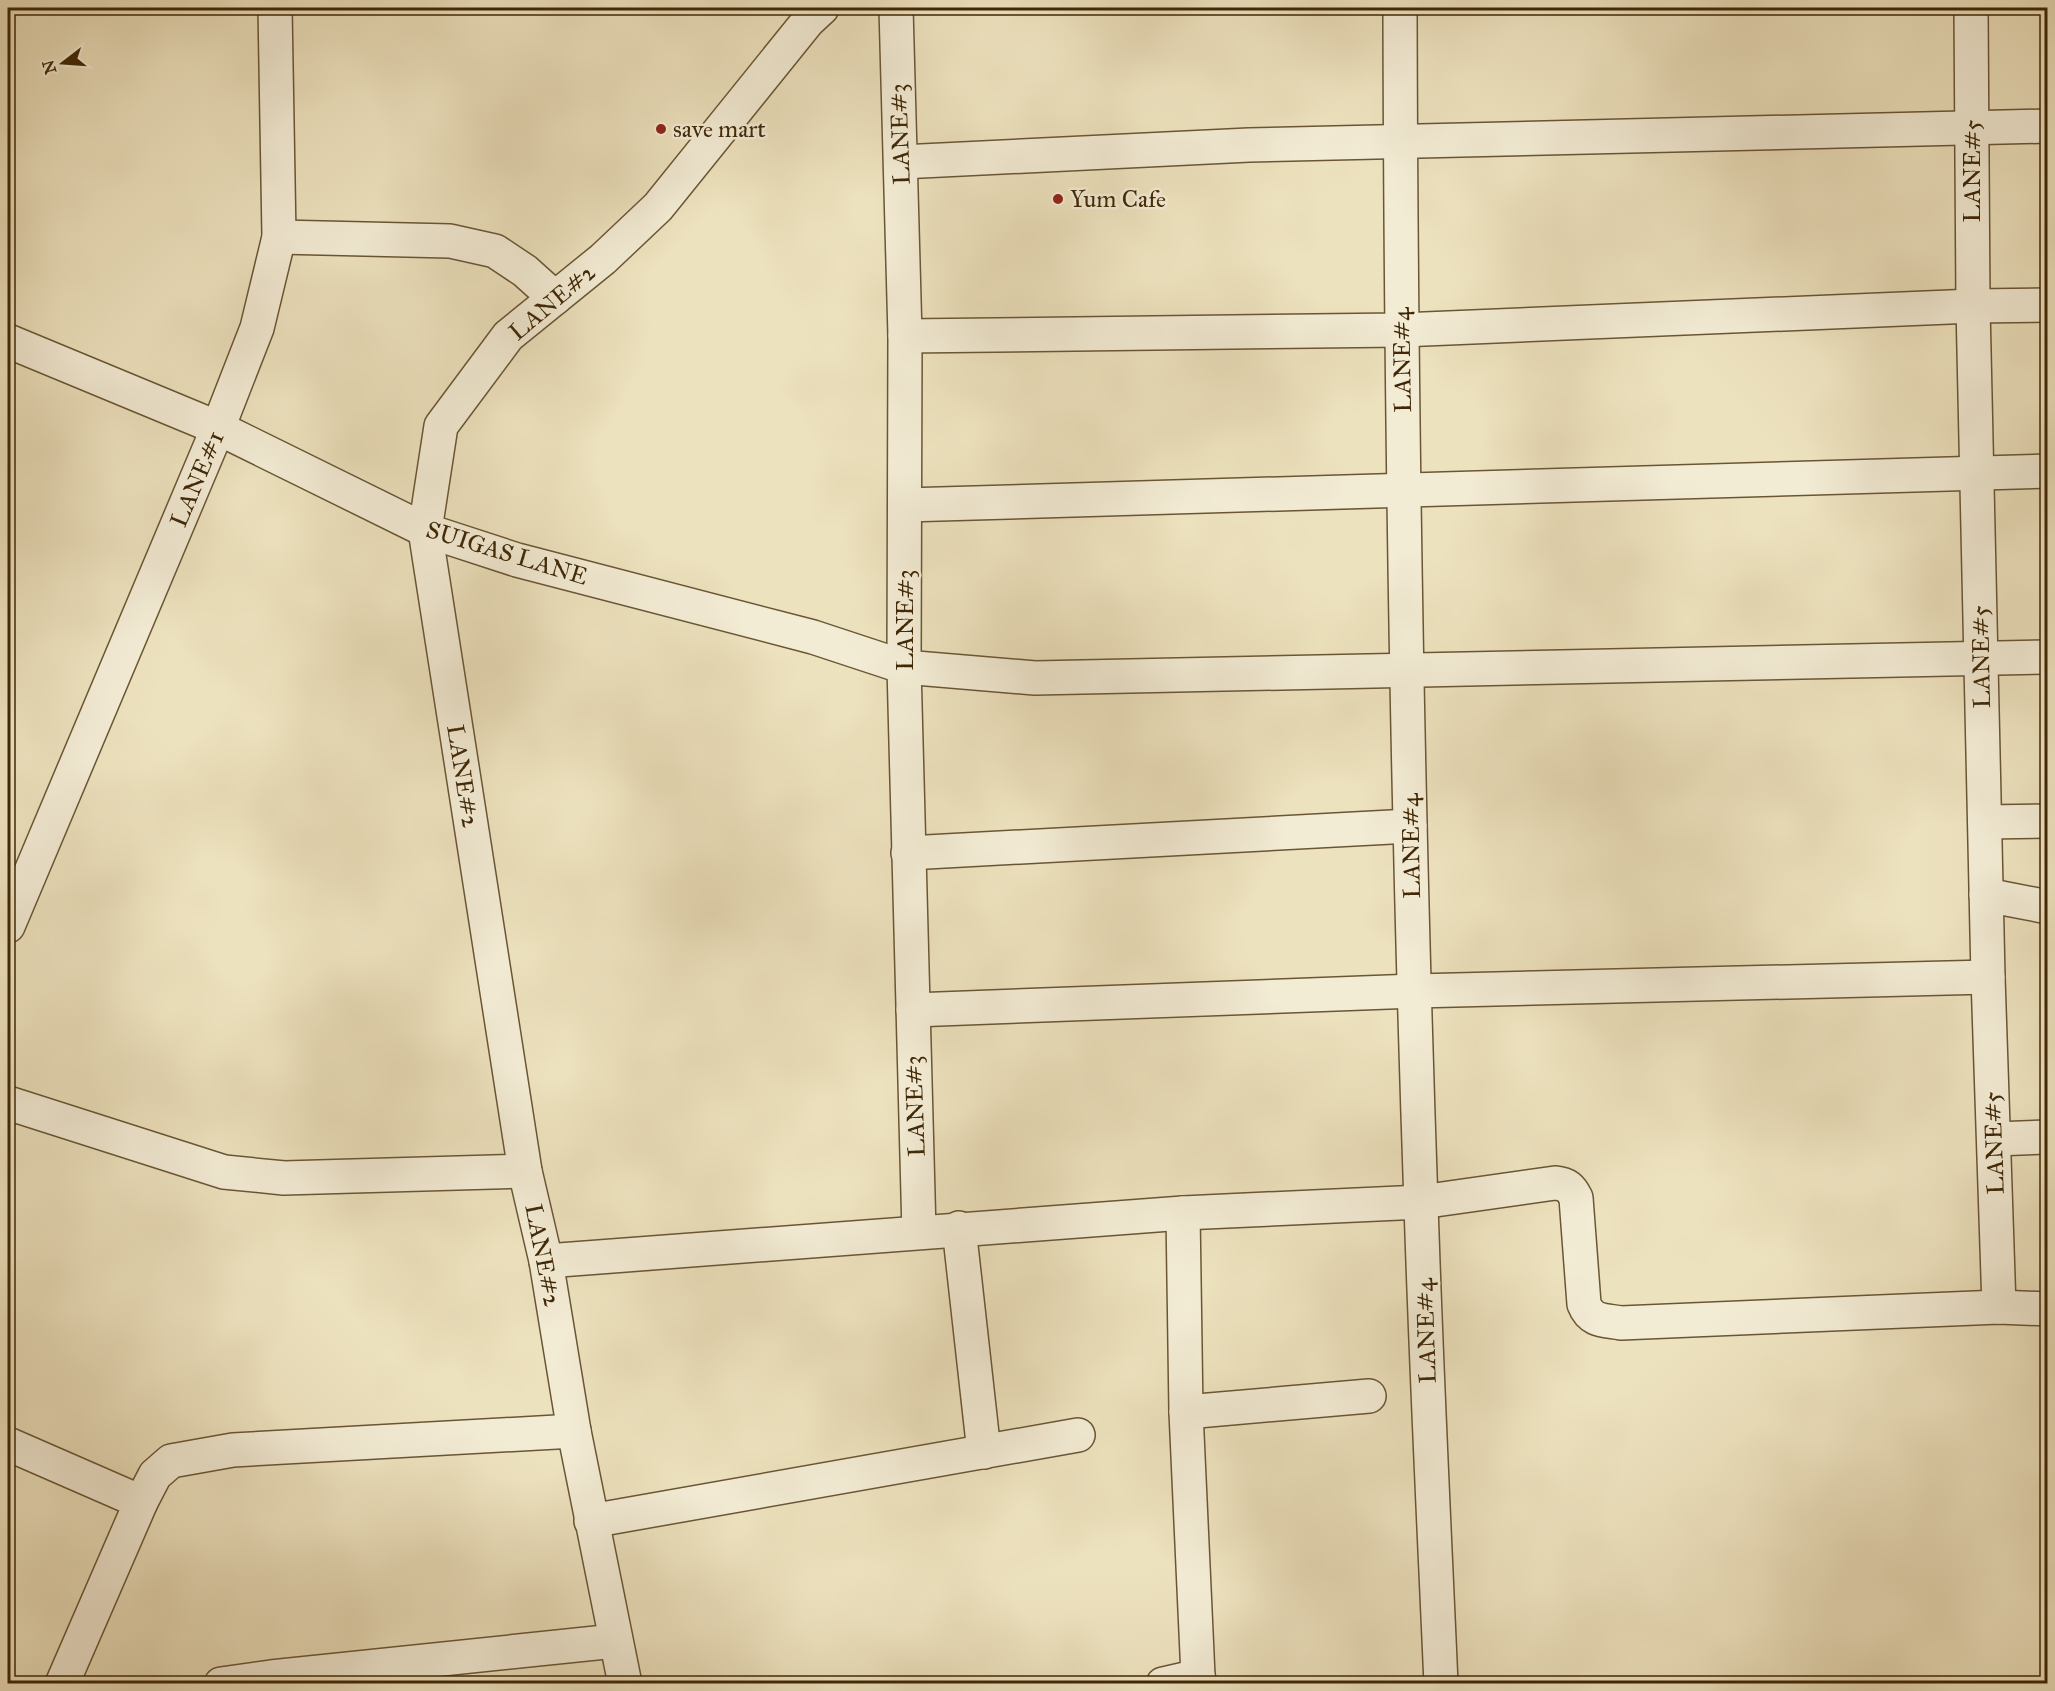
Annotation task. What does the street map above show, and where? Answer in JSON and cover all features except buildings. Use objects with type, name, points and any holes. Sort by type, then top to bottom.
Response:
[{"type":"street","name":"LANE#1","points":[[8,926],[218,428],[257,328],[279,237],[275,8]]},
{"type":"street","name":"LANE#2","points":[[625,1683],[574,1431],[546,1261],[525,1171],[424,530],[441,426],[508,336],[603,259],[658,207],[807,21],[822,8]]},
{"type":"street","name":"LANE#3","points":[[896,8],[905,336],[904,667],[919,1232]]},
{"type":"street","name":"LANE#4","points":[[1400,8],[1401,330],[1410,826],[1421,1202],[1441,1683]]},
{"type":"street","name":"LANE#5","points":[[1971,8],[1973,306],[1988,977],[1999,1307]]},
{"type":"street","points":[[901,162],[1249,145],[2048,126]]},
{"type":"street","points":[[279,237],[450,241],[495,251],[525,271],[555,298]]},
{"type":"street","points":[[905,336],[1401,330],[1973,306],[2048,305]]},
{"type":"street","name":"SUIGAS LANE","points":[[8,341],[218,428],[424,530],[517,560],[813,637],[904,667],[1035,678],[2048,657]]},
{"type":"street","points":[[905,505],[2048,471]]},
{"type":"street","points":[[1985,822],[2048,821]]},
{"type":"street","points":[[908,853],[1410,826]]},
{"type":"street","points":[[1986,895],[2048,907]]},
{"type":"street","points":[[913,1010],[1415,991],[1988,977]]},
{"type":"street","points":[[8,1102],[224,1172],[284,1178],[525,1171]]},
{"type":"street","points":[[1995,1139],[2048,1137]]},
{"type":"street","points":[[546,1261],[959,1228],[1183,1213],[1421,1202],[1555,1183],[1565,1184],[1576,1198],[1584,1304],[1587,1313],[1595,1318],[1621,1323],[1999,1307],[2048,1310]]},
{"type":"street","points":[[1163,1683],[1199,1679],[1186,1412],[1183,1213]]},
{"type":"street","points":[[959,1228],[984,1452]]},
{"type":"street","points":[[1186,1412],[1369,1396]]},
{"type":"street","points":[[62,1683],[141,1502],[155,1475],[171,1461],[233,1450],[574,1431]]},
{"type":"street","points":[[591,1521],[1078,1435]]},
{"type":"street","points":[[8,1444],[141,1502]]},
{"type":"street","points":[[222,1683],[385,1674],[615,1641]]},
{"type":"place","name":"save mart","points":[[661,129]]},
{"type":"place","name":"Yum Cafe","points":[[1058,199]]}]
